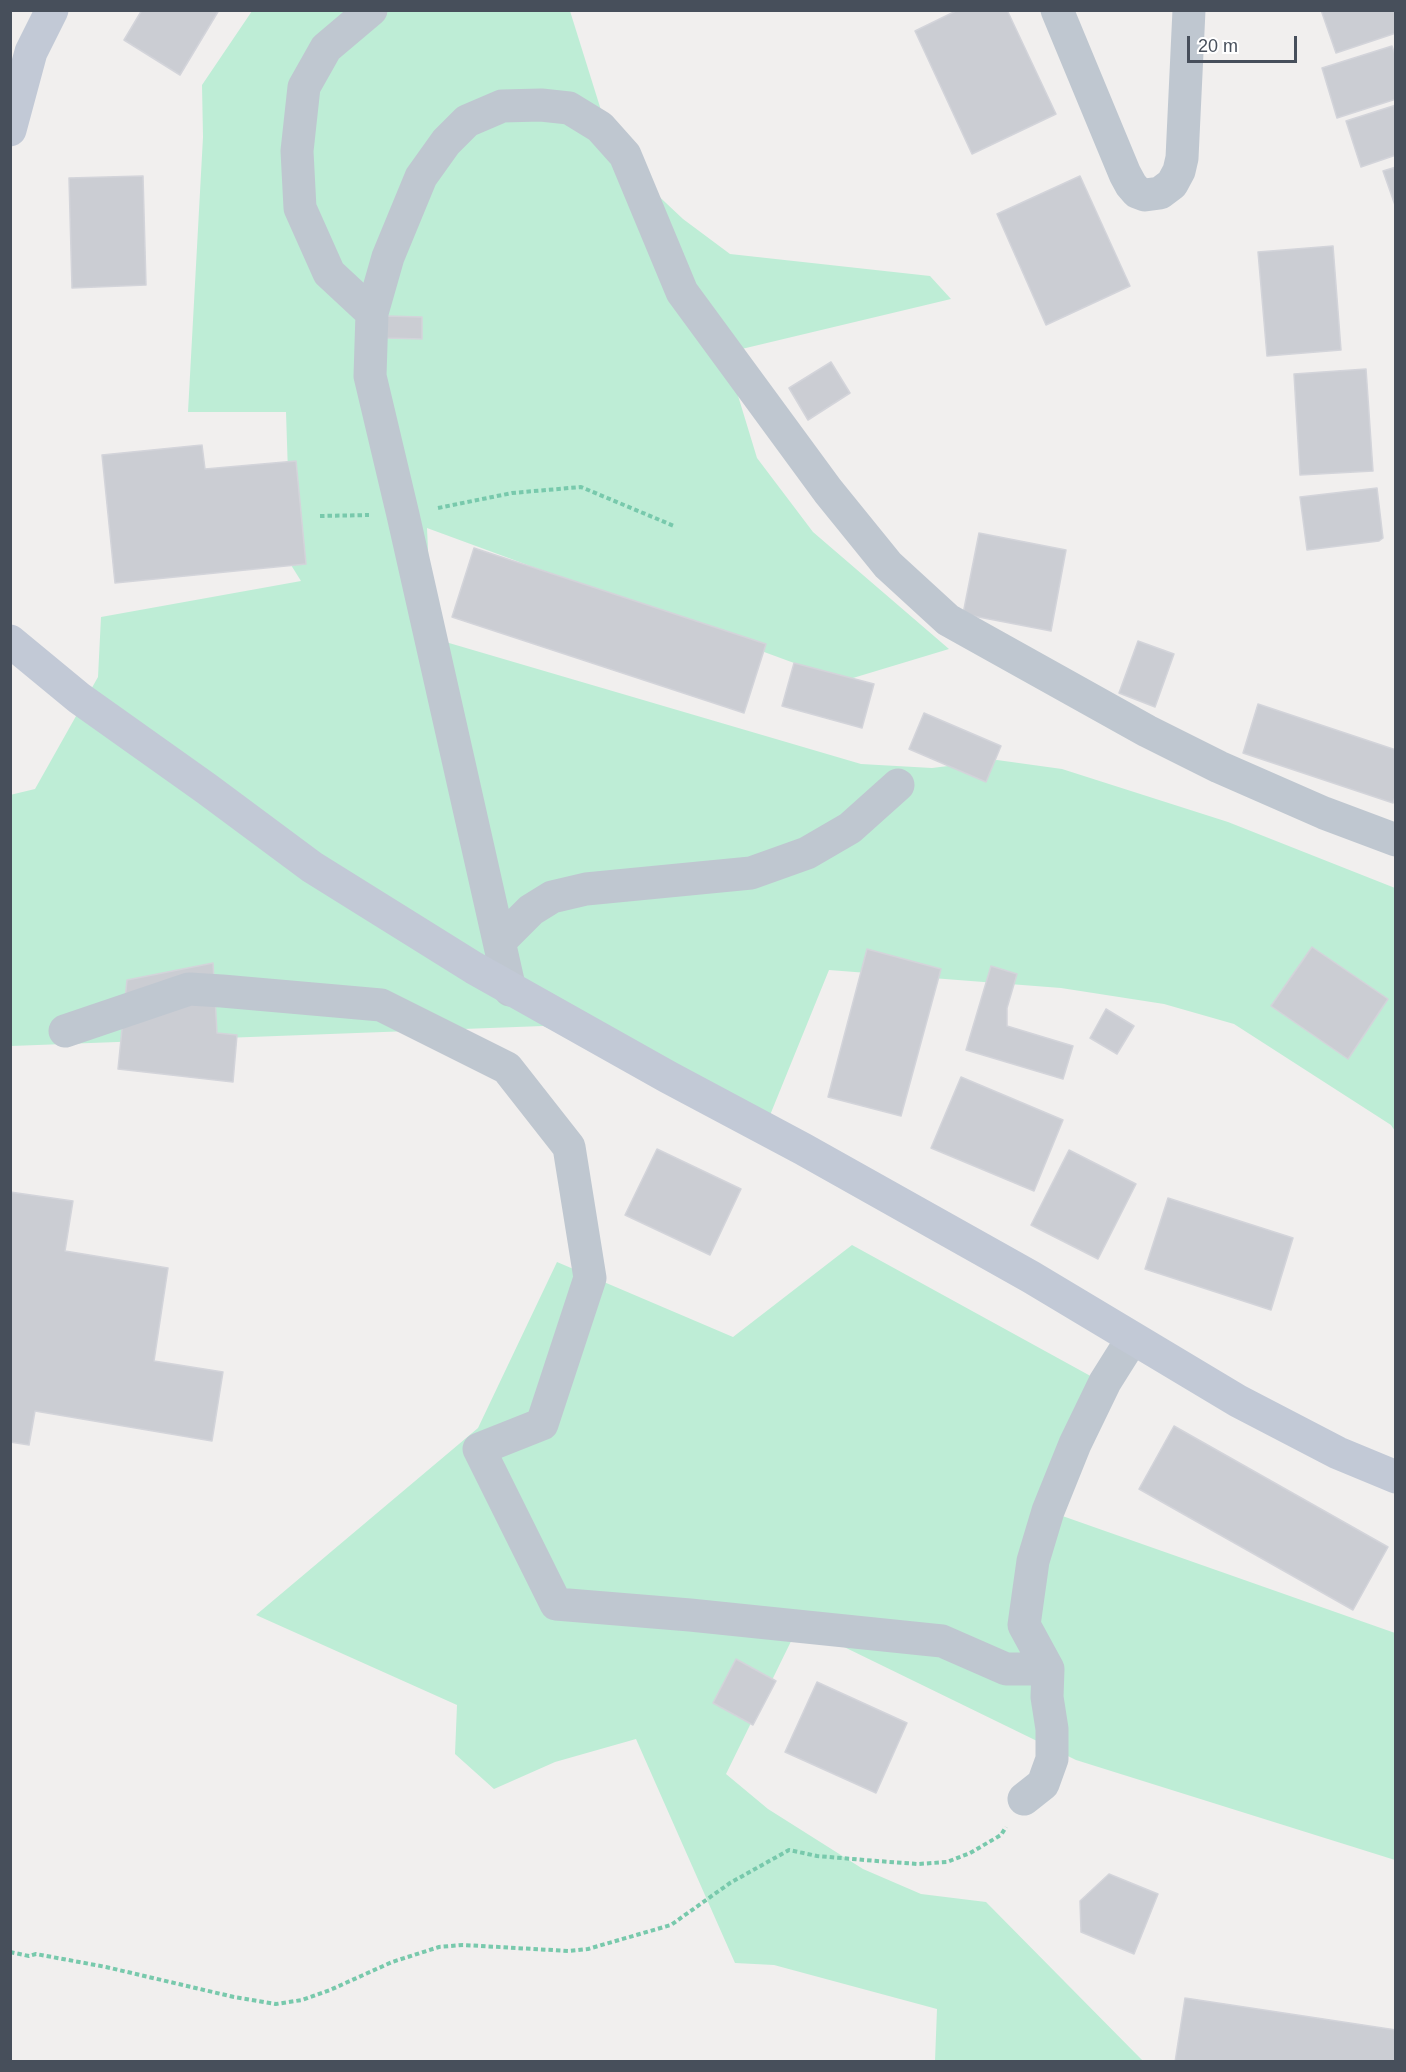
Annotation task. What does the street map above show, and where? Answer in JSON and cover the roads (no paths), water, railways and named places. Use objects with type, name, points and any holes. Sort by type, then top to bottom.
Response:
[{"type":"street","points":[[10,130],[31,52],[51,10]]},
{"type":"street","points":[[371,10],[326,48],[304,87],[297,151],[300,208],[329,273],[372,313]]},
{"type":"street","points":[[1058,10],[1131,185],[1137,192],[1145,195],[1160,193],[1172,184],[1179,171],[1182,158],[1189,10]]},
{"type":"street","points":[[510,990],[370,376],[372,313],[388,257],[421,177],[446,142],[467,121],[502,106],[541,105],[569,108],[600,127],[626,155],[682,292],[821,482],[888,566],[948,620],[1147,731],[1219,767],[1324,813],[1395,840]]},
{"type":"street","points":[[10,641],[79,698],[312,867],[510,990],[803,1149],[1031,1277],[1238,1401],[1338,1453],[1395,1477]]},
{"type":"street","points":[[500,940],[531,910],[552,897],[586,890],[752,873],[807,853],[850,828],[898,785]]},
{"type":"street","points":[[65,1031],[189,989],[222,991],[381,1005],[507,1068],[569,1148],[590,1278],[542,1424],[480,1449],[556,1604],[690,1615],[942,1641],[1006,1669],[1048,1669]]},
{"type":"street","points":[[1024,1799],[1043,1784],[1052,1759],[1052,1729],[1047,1697],[1048,1669],[1024,1625],[1033,1561],[1048,1511],[1075,1444],[1105,1382],[1132,1338]]}]
